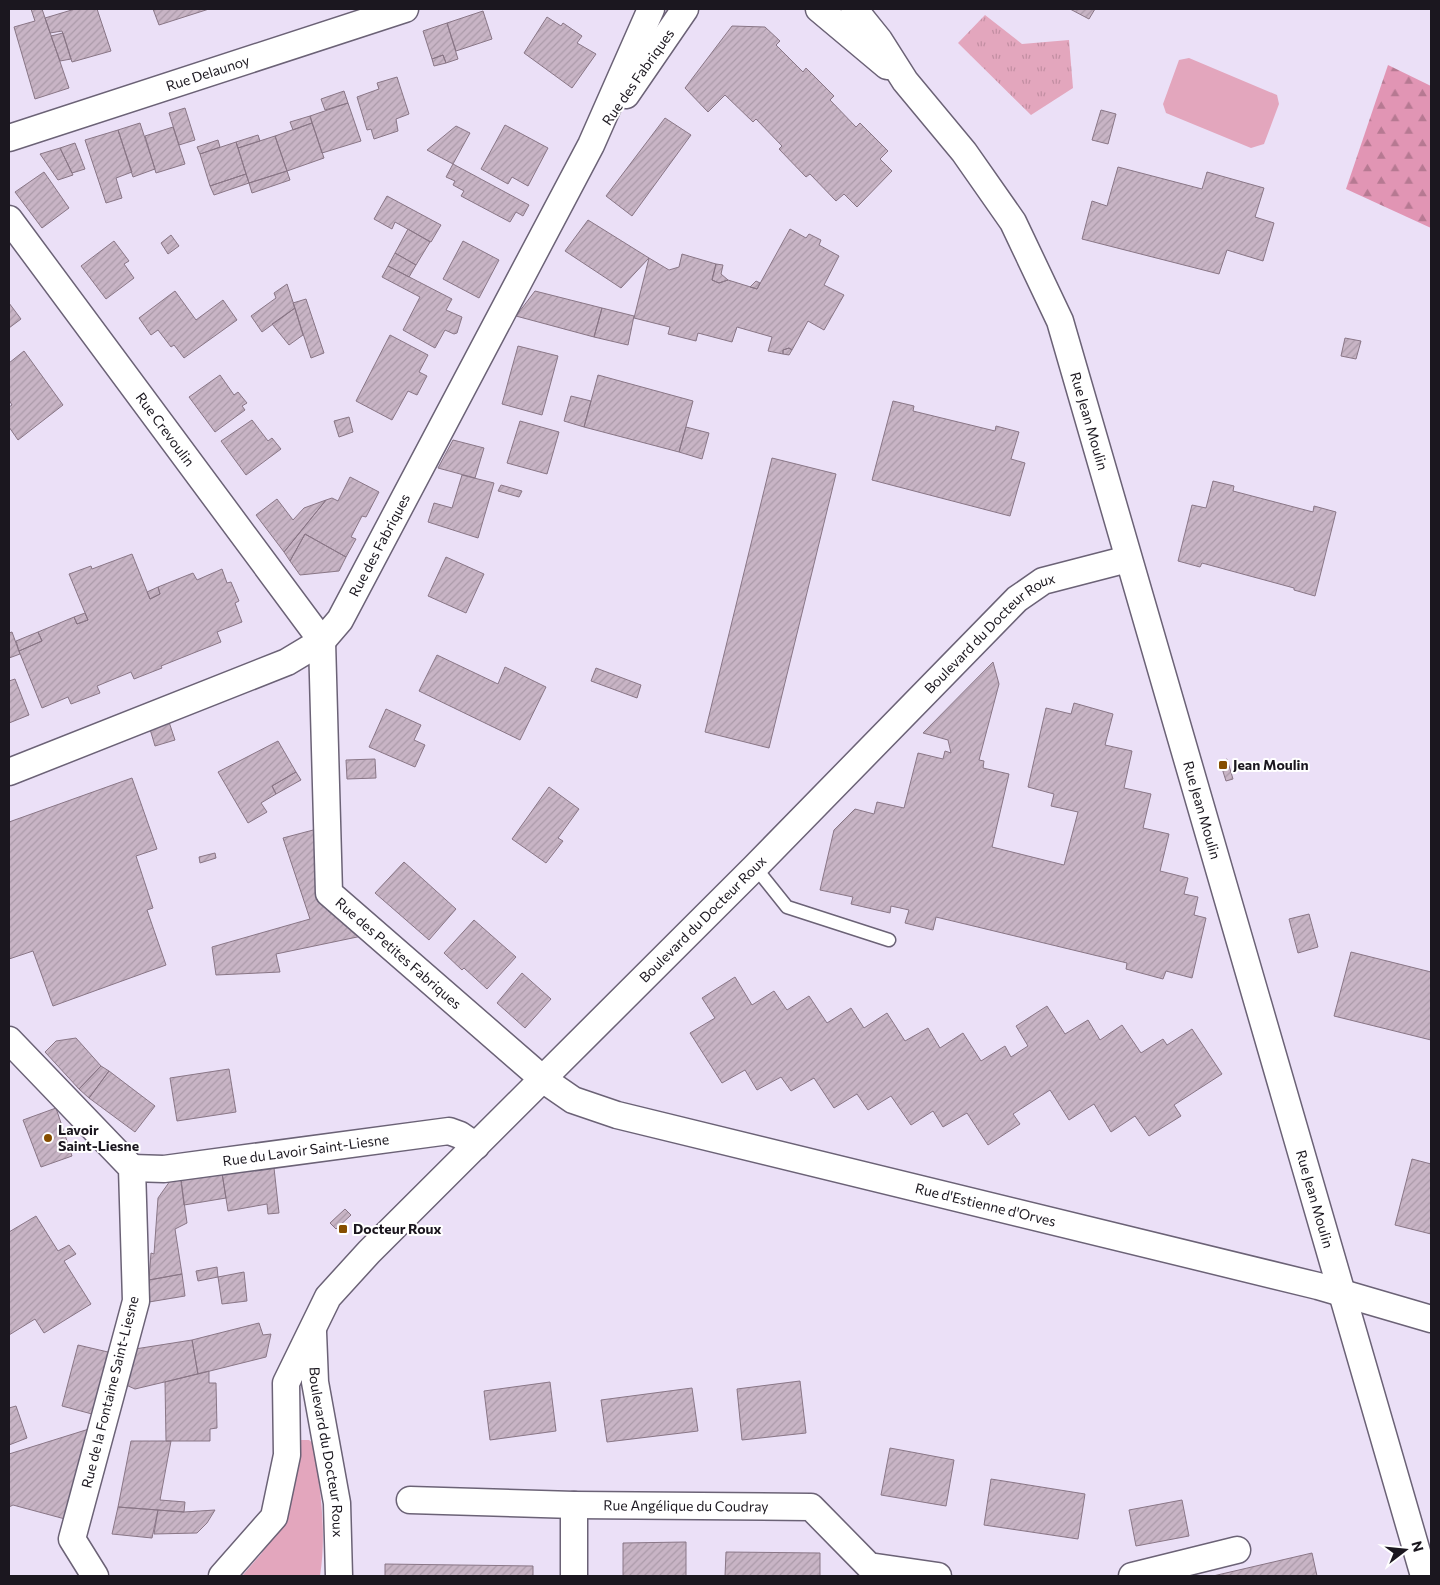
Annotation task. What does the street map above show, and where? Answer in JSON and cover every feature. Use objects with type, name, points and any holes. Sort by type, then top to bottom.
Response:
[{"type":"street","name":"Rue Delaunoy","points":[[9,138],[405,9]]},
{"type":"street","name":"Rue des Fabriques","points":[[9,772],[287,662],[322,642],[345,611],[591,145],[651,9]]},
{"type":"street","name":"Rue des Fabriques","points":[[591,145],[685,9]]},
{"type":"street","name":"Rue Jean Moulin","points":[[819,9],[905,81]]},
{"type":"street","name":"Rue Jean Moulin","points":[[854,9],[879,40],[905,81],[964,152],[1014,222],[1063,330],[1424,1576]]},
{"type":"street","name":"Rue Crevoulin","points":[[9,219],[322,642]]},
{"type":"street","name":"Boulevard du Docteur Roux","points":[[222,1576],[274,1517],[287,1455],[286,1382],[328,1296],[755,867],[1017,599],[1043,581],[1128,559]]},
{"type":"street","name":"Rue des Petites Fabriques","points":[[322,642],[329,893],[544,1080]]},
{"type":"street","points":[[9,1040],[132,1168]]},
{"type":"street","name":"Rue d'Estienne d'Orves","points":[[544,1080],[573,1100],[617,1115],[1343,1293],[1366,1302],[1431,1319]]},
{"type":"street","name":"Rue du Lavoir Saint-Liesne","points":[[132,1168],[164,1169],[449,1131],[460,1135],[476,1146]]},
{"type":"street","name":"Rue de la Fontaine Saint-Liesne","points":[[95,1576],[80,1555],[72,1539],[136,1301],[132,1168]]},
{"type":"street","name":"Boulevard du Docteur Roux","points":[[313,1327],[315,1382],[337,1504],[338,1576]]},
{"type":"street","name":"Rue Angélique du Coudray","points":[[410,1500],[574,1505],[811,1507],[869,1566],[938,1576]]},
{"type":"street","points":[[574,1505],[574,1576]]},
{"type":"street","points":[[1132,1576],[1237,1550]]},
{"type":"lane","points":[[755,867],[787,906],[889,940]]},
{"type":"green space","points":[[985,15],[1022,44],[1069,40],[1073,88],[1031,115],[958,43]]},
{"type":"green space","points":[[1189,58],[1277,95],[1279,104],[1264,144],[1251,148],[1166,113],[1163,104],[1179,60]]},
{"type":"green space","points":[[1388,65],[1431,86],[1431,228],[1346,189]]},
{"type":"green space","points":[[301,1440],[309,1440],[314,1444],[323,1526],[320,1576],[242,1576],[261,1554],[281,1525],[297,1444]]},
{"type":"building","points":[[31,9],[42,9],[69,88],[35,99],[14,27],[35,21]]},
{"type":"building","points":[[75,9],[97,9],[111,51],[72,62],[62,31],[50,33],[45,18]]},
{"type":"building","points":[[153,9],[209,9],[159,25]]},
{"type":"building","points":[[1070,9],[1095,9],[1089,19]]},
{"type":"building","points":[[483,11],[492,39],[456,51],[447,23]]},
{"type":"building","points":[[547,17],[561,26],[563,23],[582,36],[577,43],[596,54],[572,88],[524,53]]},
{"type":"building","points":[[447,23],[458,59],[446,63],[443,55],[432,59],[423,31]]},
{"type":"building","points":[[732,26],[765,27],[780,41],[776,45],[803,72],[806,68],[834,96],[830,100],[856,127],[860,123],[888,151],[880,159],[892,171],[857,207],[844,194],[836,201],[810,174],[806,177],[779,149],[782,146],[756,119],[753,122],[725,95],[708,112],[685,88]]},
{"type":"building","points":[[63,33],[71,59],[60,61],[51,36]]},
{"type":"building","points":[[443,55],[446,63],[434,66],[432,59]]},
{"type":"building","points":[[397,77],[409,114],[396,119],[398,131],[374,139],[371,129],[367,130],[357,97],[379,89],[377,83]]},
{"type":"building","points":[[344,91],[348,103],[325,110],[321,99]]},
{"type":"building","points":[[348,103],[361,141],[322,153],[310,116]]},
{"type":"building","points":[[185,108],[195,140],[179,145],[169,113]]},
{"type":"building","points":[[1101,110],[1116,114],[1108,144],[1092,140]]},
{"type":"building","points":[[310,116],[312,123],[293,130],[290,122]]},
{"type":"building","points":[[665,118],[691,135],[632,216],[606,196]]},
{"type":"building","points":[[140,123],[155,169],[133,177],[118,130]]},
{"type":"building","points":[[312,123],[324,158],[287,171],[275,136]]},
{"type":"building","points":[[505,125],[548,148],[528,186],[512,177],[508,184],[481,169]]},
{"type":"building","points":[[456,126],[470,133],[453,164],[427,150]]},
{"type":"building","points":[[173,127],[185,164],[156,173],[145,136]]},
{"type":"building","points":[[118,130],[132,172],[116,178],[122,198],[106,203],[85,140]]},
{"type":"building","points":[[258,135],[260,141],[238,148],[236,142]]},
{"type":"building","points":[[275,136],[287,171],[249,183],[238,148]]},
{"type":"building","points":[[218,140],[220,147],[200,154],[197,147]]},
{"type":"building","points":[[236,142],[246,174],[210,186],[200,154]]},
{"type":"building","points":[[75,143],[85,169],[72,173],[60,148]]},
{"type":"building","points":[[60,148],[73,175],[58,180],[40,154]]},
{"type":"building","points":[[453,164],[529,205],[523,216],[516,212],[510,222],[461,196],[464,191],[453,185],[455,181],[446,177]]},
{"type":"building","points":[[1118,167],[1202,189],[1207,172],[1264,188],[1255,217],[1274,223],[1263,261],[1227,250],[1219,274],[1082,239],[1092,201],[1107,206]]},
{"type":"building","points":[[287,171],[290,180],[252,193],[249,183]]},
{"type":"building","points":[[44,172],[69,208],[42,228],[15,192]]},
{"type":"building","points":[[246,174],[249,183],[214,195],[210,186]]},
{"type":"building","points":[[387,196],[441,225],[431,242],[395,222],[392,229],[374,219]]},
{"type":"building","points":[[588,220],[649,258],[621,288],[565,251]]},
{"type":"building","points":[[408,229],[430,242],[416,265],[395,253]]},
{"type":"building","points":[[790,229],[806,238],[809,234],[821,240],[819,245],[839,256],[824,285],[844,295],[824,330],[808,321],[792,350],[789,348],[783,350],[783,354],[768,351],[772,337],[737,327],[732,342],[698,333],[696,341],[668,334],[670,327],[634,318],[649,258],[669,270],[679,267],[682,254],[716,264],[712,280],[719,283],[728,280],[757,289]]},
{"type":"building","points":[[171,235],[179,246],[168,254],[161,243]]},
{"type":"building","points":[[114,241],[129,261],[124,264],[134,278],[106,299],[81,266]]},
{"type":"building","points":[[463,241],[499,260],[479,298],[443,279]]},
{"type":"building","points":[[395,253],[416,265],[409,277],[388,266]]},
{"type":"building","points":[[716,264],[723,265],[721,274],[728,280],[719,283],[712,280]]},
{"type":"building","points":[[388,266],[452,299],[446,310],[462,317],[457,333],[454,334],[445,330],[435,348],[403,330],[420,297],[382,277]]},
{"type":"building","points":[[756,281],[760,283],[757,289],[750,287]]},
{"type":"building","points":[[287,284],[295,308],[262,332],[251,316],[276,298],[274,293]]},
{"type":"building","points":[[175,291],[196,320],[223,300],[237,320],[184,358],[174,345],[171,347],[158,330],[151,335],[139,318]]},
{"type":"building","points":[[535,291],[602,308],[594,337],[516,316]]},
{"type":"building","points":[[306,299],[324,353],[311,358],[293,303]]},
{"type":"building","points":[[9,303],[21,319],[9,328]]},
{"type":"building","points":[[295,308],[303,335],[289,345],[272,324]]},
{"type":"building","points":[[602,308],[634,316],[628,345],[594,337]]},
{"type":"building","points":[[390,335],[428,355],[419,372],[427,376],[417,395],[408,391],[392,420],[356,401]]},
{"type":"building","points":[[1345,338],[1361,341],[1356,359],[1341,356]]},
{"type":"building","points":[[518,346],[558,356],[542,415],[502,404]]},
{"type":"building","points":[[789,348],[792,350],[789,355],[783,354],[783,350]]},
{"type":"building","points":[[24,351],[63,405],[18,440],[9,427],[9,407],[12,405],[9,400],[9,363]]},
{"type":"building","points":[[220,375],[234,395],[238,392],[247,403],[242,406],[245,410],[215,432],[189,397]]},
{"type":"building","points":[[598,375],[693,401],[679,452],[584,427]]},
{"type":"building","points":[[571,396],[591,401],[584,427],[564,421]]},
{"type":"building","points":[[893,401],[914,406],[913,411],[995,431],[996,426],[1019,432],[1011,459],[1025,463],[1010,516],[872,480]]},
{"type":"building","points":[[349,417],[353,432],[339,437],[334,421]]},
{"type":"building","points":[[252,420],[268,441],[272,438],[281,449],[246,475],[221,441]]},
{"type":"building","points":[[520,421],[559,432],[547,474],[507,463]]},
{"type":"building","points":[[686,427],[709,433],[702,459],[679,452]]},
{"type":"building","points":[[453,440],[484,448],[475,478],[438,468]]},
{"type":"building","points":[[772,458],[836,474],[769,748],[705,732]]},
{"type":"building","points":[[462,475],[494,483],[478,538],[428,522],[434,503],[452,508]]},
{"type":"building","points":[[350,477],[379,492],[366,517],[362,516],[351,537],[356,539],[346,557],[305,534],[290,561],[284,552],[326,500],[332,498],[338,501]]},
{"type":"building","points":[[1213,481],[1234,486],[1233,491],[1313,512],[1314,506],[1336,512],[1315,596],[1294,590],[1294,588],[1202,563],[1200,567],[1178,561],[1192,505],[1206,508]]},
{"type":"building","points":[[501,485],[522,491],[519,497],[498,491]]},
{"type":"building","points":[[277,499],[293,520],[304,508],[326,500],[284,552],[256,515]]},
{"type":"building","points":[[305,534],[346,557],[339,571],[300,575],[290,561]]},
{"type":"building","points":[[132,554],[150,599],[160,594],[158,587],[193,573],[197,580],[222,569],[227,583],[231,582],[239,601],[235,603],[242,622],[217,632],[221,642],[161,666],[162,668],[134,679],[131,672],[97,686],[100,693],[71,704],[68,697],[42,708],[19,651],[42,641],[38,632],[74,617],[77,624],[88,620],[69,574],[91,566],[92,569]]},
{"type":"building","points":[[446,557],[484,574],[466,613],[428,596]]},
{"type":"building","points":[[158,587],[160,594],[150,599],[147,592]]},
{"type":"building","points":[[85,613],[88,620],[77,624],[74,617]]},
{"type":"building","points":[[12,632],[20,654],[9,658],[9,633]]},
{"type":"building","points":[[38,632],[42,641],[19,651],[16,641]]},
{"type":"building","points":[[437,655],[498,684],[505,667],[546,687],[520,740],[419,691]]},
{"type":"building","points":[[993,662],[999,684],[979,760],[984,761],[983,768],[1009,774],[992,847],[1064,865],[1078,812],[1051,806],[1054,794],[1028,787],[1046,708],[1071,714],[1074,703],[1113,714],[1105,745],[1132,751],[1124,788],[1151,794],[1143,828],[1169,834],[1160,871],[1188,878],[1184,894],[1198,897],[1194,915],[1206,918],[1192,978],[1166,971],[1163,979],[1126,969],[1127,963],[936,917],[933,930],[905,923],[909,910],[891,906],[890,913],[851,904],[853,897],[820,890],[834,830],[855,809],[874,814],[877,802],[904,808],[918,753],[943,759],[945,751],[951,753],[948,740],[923,733]]},
{"type":"building","points":[[596,668],[641,685],[637,698],[591,681]]},
{"type":"building","points":[[15,679],[29,715],[9,723],[9,681]]},
{"type":"building","points":[[386,709],[421,725],[414,740],[425,745],[415,767],[369,747]]},
{"type":"building","points":[[169,722],[175,740],[155,746],[150,729]]},
{"type":"building","points":[[278,741],[296,772],[272,786],[276,794],[261,803],[267,812],[248,823],[218,772]]},
{"type":"building","points":[[375,759],[376,778],[347,779],[346,760]]},
{"type":"building","points":[[1227,759],[1233,779],[1226,781],[1220,762]]},
{"type":"building","points":[[296,772],[301,780],[276,794],[272,786]]},
{"type":"building","points":[[132,778],[157,849],[136,856],[153,908],[147,910],[166,965],[53,1006],[33,951],[9,959],[9,822]]},
{"type":"building","points":[[549,787],[579,809],[558,838],[563,841],[546,863],[512,839]]},
{"type":"building","points":[[317,829],[362,936],[276,954],[280,972],[216,975],[212,947],[310,919],[283,838]]},
{"type":"building","points":[[215,853],[216,858],[200,863],[199,857]]},
{"type":"building","points":[[404,862],[456,909],[429,940],[375,893]]},
{"type":"building","points":[[1309,914],[1318,947],[1298,953],[1289,919]]},
{"type":"building","points":[[474,920],[516,957],[487,989],[444,953]]},
{"type":"building","points":[[1351,952],[1431,972],[1431,1040],[1334,1016]]},
{"type":"building","points":[[522,973],[551,999],[525,1028],[497,1003]]},
{"type":"building","points":[[735,977],[752,1005],[774,991],[787,1010],[809,996],[827,1023],[851,1008],[864,1028],[887,1013],[905,1041],[928,1028],[940,1048],[963,1033],[981,1061],[1005,1046],[1011,1057],[1028,1046],[1016,1026],[1047,1006],[1065,1034],[1088,1020],[1100,1040],[1122,1025],[1141,1053],[1163,1039],[1167,1045],[1192,1029],[1222,1074],[1174,1105],[1181,1116],[1149,1136],[1135,1116],[1111,1132],[1094,1104],[1069,1120],[1050,1090],[1013,1114],[1020,1124],[988,1145],[967,1113],[943,1127],[933,1111],[911,1125],[891,1096],[868,1110],[857,1094],[834,1108],[814,1078],[791,1091],[781,1077],[757,1090],[745,1070],[722,1083],[690,1033],[715,1018],[702,998]]},
{"type":"building","points":[[76,1038],[101,1066],[79,1089],[45,1052],[56,1041]]},
{"type":"building","points":[[101,1066],[109,1071],[89,1098],[79,1089]]},
{"type":"building","points":[[229,1069],[236,1112],[177,1121],[170,1078]]},
{"type":"building","points":[[109,1071],[155,1106],[135,1132],[89,1098]]},
{"type":"building","name":"Lavoir Saint-Liesne","points":[[56,1108],[72,1156],[41,1167],[23,1120]]},
{"type":"building","points":[[1412,1159],[1431,1164],[1431,1234],[1395,1225]]},
{"type":"building","points":[[274,1168],[279,1213],[268,1214],[267,1204],[228,1211],[222,1173]]},
{"type":"building","points":[[222,1173],[226,1198],[184,1205],[181,1180]]},
{"type":"building","points":[[181,1180],[187,1223],[175,1229],[182,1274],[149,1280],[151,1253],[154,1254],[158,1198],[170,1181]]},
{"type":"building","points":[[345,1209],[351,1215],[336,1229],[330,1223]]},
{"type":"building","points":[[36,1216],[58,1251],[69,1245],[76,1254],[64,1261],[91,1304],[44,1333],[35,1319],[9,1335],[9,1232]]},
{"type":"building","points":[[217,1267],[218,1277],[198,1281],[196,1271]]},
{"type":"building","points":[[244,1272],[247,1301],[222,1304],[218,1277]]},
{"type":"building","points":[[182,1274],[185,1296],[149,1302],[149,1280]]},
{"type":"building","points":[[259,1323],[263,1335],[271,1334],[266,1357],[198,1374],[192,1340]]},
{"type":"building","points":[[192,1340],[198,1374],[135,1389],[126,1385],[135,1349]]},
{"type":"building","points":[[78,1345],[108,1352],[92,1414],[62,1406]]},
{"type":"building","points":[[209,1371],[209,1383],[216,1383],[217,1428],[210,1429],[210,1441],[166,1441],[165,1382]]},
{"type":"building","points":[[800,1381],[806,1433],[742,1440],[737,1389]]},
{"type":"building","points":[[550,1382],[556,1431],[490,1440],[484,1391]]},
{"type":"building","points":[[692,1388],[698,1431],[607,1442],[601,1400]]},
{"type":"building","points":[[16,1406],[27,1438],[9,1445],[9,1408]]},
{"type":"building","points":[[89,1429],[65,1519],[13,1505],[9,1507],[9,1454]]},
{"type":"building","points":[[131,1441],[171,1441],[160,1500],[185,1502],[184,1512],[118,1507]]},
{"type":"building","points":[[890,1448],[954,1460],[946,1506],[881,1495]]},
{"type":"building","points":[[991,1479],[1085,1494],[1078,1539],[984,1525]]},
{"type":"building","points":[[1182,1500],[1189,1536],[1136,1546],[1129,1510]]},
{"type":"building","points":[[118,1507],[158,1510],[152,1538],[112,1534]]},
{"type":"building","points":[[158,1510],[184,1512],[215,1510],[207,1523],[197,1533],[154,1534]]},
{"type":"building","points":[[686,1542],[686,1576],[623,1576],[623,1543]]},
{"type":"building","points":[[726,1552],[820,1553],[820,1576],[725,1576]]},
{"type":"building","points":[[1312,1553],[1317,1576],[1213,1576]]},
{"type":"building","points":[[385,1564],[533,1566],[533,1576],[385,1576]]},
{"type":"place","name":"Jean Moulin","points":[[1223,765]]},
{"type":"place","name":"Lavoir Saint-Liesne","points":[[48,1138]]},
{"type":"place","name":"Docteur Roux","points":[[343,1229]]}]
